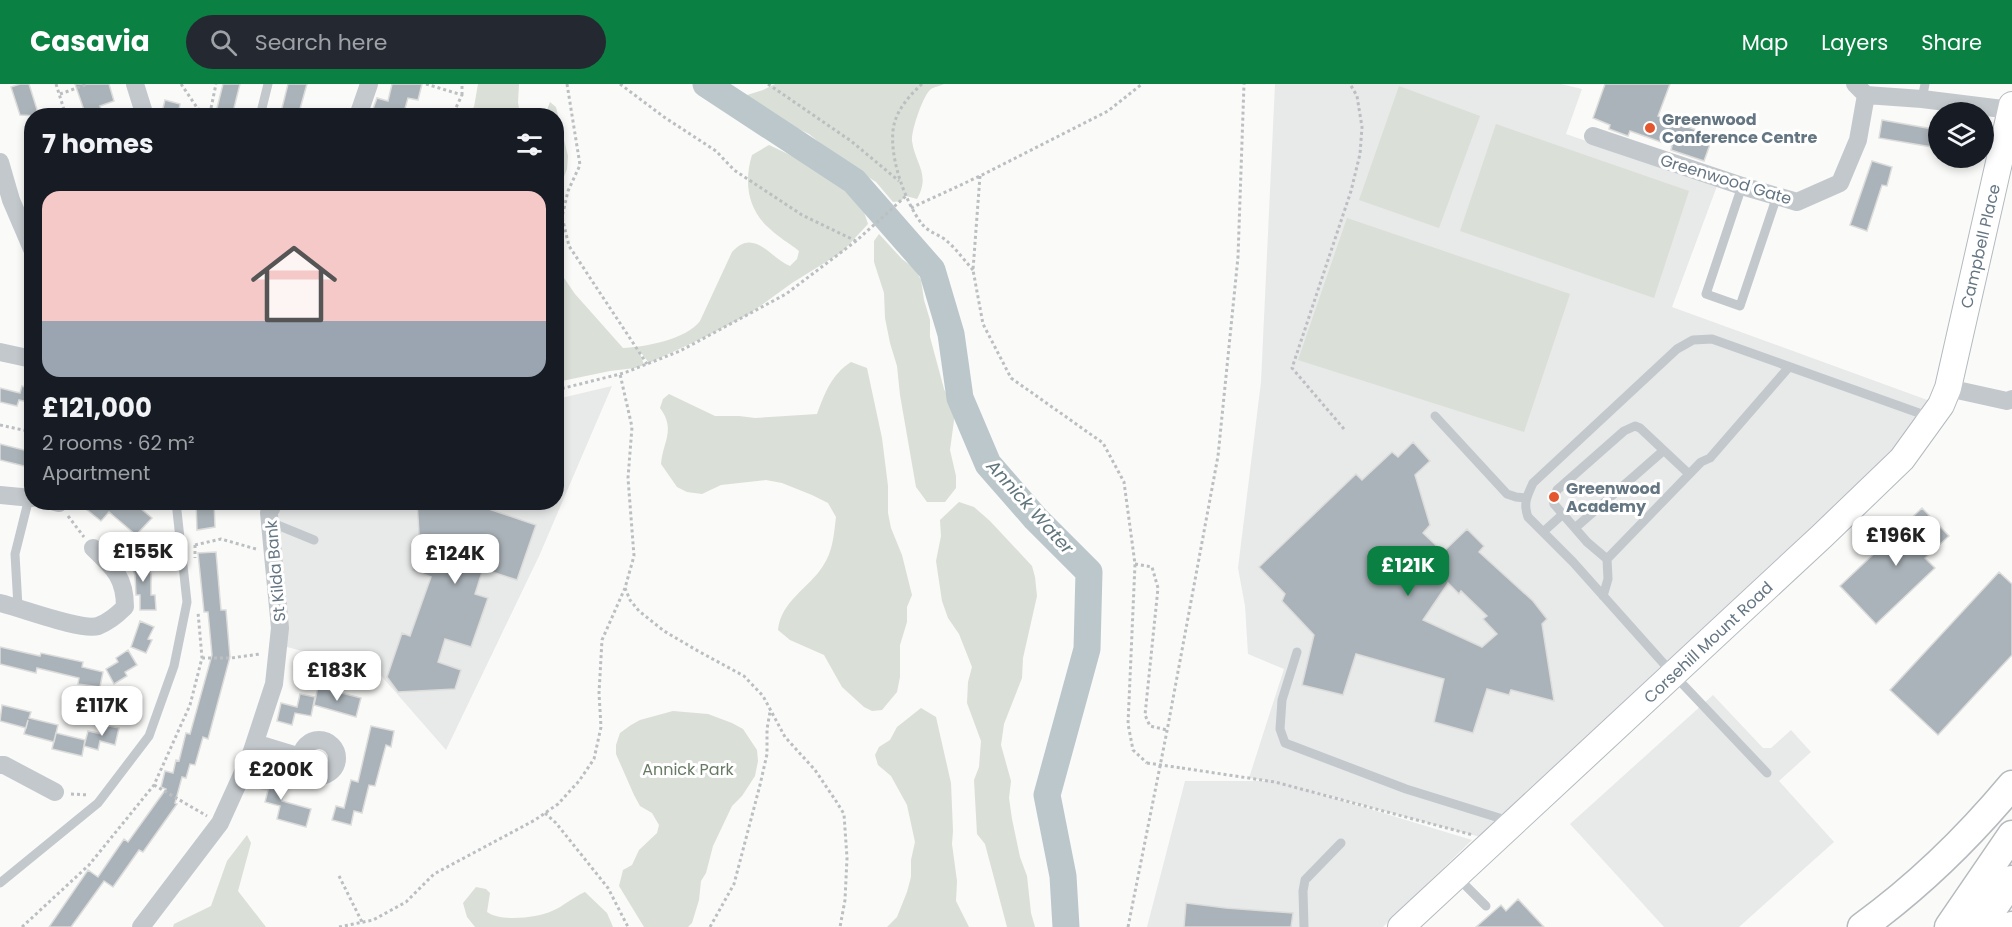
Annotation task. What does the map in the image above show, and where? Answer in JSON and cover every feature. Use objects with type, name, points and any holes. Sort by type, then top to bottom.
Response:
[{"type":"main road","name":"Campbell Place","points":[[1948,388],[2011,107]]},
{"type":"main road","name":"Corsehill Mount Road","points":[[1401,927],[1902,459],[1941,405],[1948,388]]},
{"type":"main road","points":[[1862,927],[1899,901],[1931,873],[2012,785]]},
{"type":"main road","points":[[1949,927],[2012,835]]},
{"type":"main road","points":[[1980,927],[2012,880]]},
{"type":"street","points":[[361,108],[369,84]]},
{"type":"street","points":[[140,85],[144,108]]},
{"type":"street","points":[[1861,90],[1923,92],[2011,107]]},
{"type":"street","name":"Greenwood Gate","points":[[1593,136],[1797,202],[1840,183],[1858,140],[1861,90]]},
{"type":"street","points":[[0,162],[6,203],[24,235]]},
{"type":"street","points":[[0,352],[24,356]]},
{"type":"street","points":[[1948,388],[2007,401],[2012,399]]},
{"type":"street","points":[[0,495],[24,497]]},
{"type":"street","name":"St Kilda Bank","points":[[141,927],[220,823],[255,743],[274,684],[280,628],[272,553],[270,510]]},
{"type":"street","points":[[9,605],[75,625],[95,627],[110,620],[125,607],[125,589],[117,572],[93,548]]},
{"type":"street","points":[[255,743],[301,757]]},
{"type":"street","points":[[0,765],[55,792]]},
{"type":"lane","points":[[262,108],[268,84]]},
{"type":"lane","points":[[1742,186],[1706,294],[1740,306],[1778,196]]},
{"type":"lane","points":[[1767,774],[1528,517],[1524,507],[1526,498],[1533,483],[1677,349],[1693,340],[1712,339],[1932,418]]},
{"type":"lane","points":[[1607,559],[1701,462],[1710,458],[1789,367]]},
{"type":"lane","points":[[1435,416],[1508,494],[1516,498],[1526,498]]},
{"type":"lane","points":[[1603,596],[1608,579],[1607,559],[1587,542],[1554,504],[1553,499],[1557,490],[1629,428],[1635,426],[1640,428],[1689,474]]},
{"type":"lane","points":[[1575,528],[1664,450]]},
{"type":"lane","points":[[9,605],[15,554],[27,510]]},
{"type":"lane","points":[[0,884],[104,797],[149,736],[174,666],[187,602],[177,510]]},
{"type":"lane","points":[[1543,532],[1563,514]]},
{"type":"lane","points":[[270,522],[314,540]]},
{"type":"lane","points":[[1297,652],[1281,700],[1280,729],[1285,743],[1406,789],[1514,823]]},
{"type":"lane","points":[[1304,927],[1302,891],[1305,880],[1341,843]]},
{"type":"lane","points":[[1456,876],[1485,906]]},
{"type":"path","points":[[56,84],[64,108]]},
{"type":"path","points":[[60,94],[88,84]]},
{"type":"path","points":[[181,84],[197,108]]},
{"type":"path","points":[[211,108],[216,84]]},
{"type":"path","points":[[426,84],[462,94]]},
{"type":"path","points":[[456,108],[462,94],[462,84]]},
{"type":"path","points":[[564,208],[568,191],[580,165],[567,84]]},
{"type":"path","points":[[620,84],[664,117],[716,151],[734,170],[802,215],[855,242]]},
{"type":"path","points":[[768,84],[851,141],[900,182]]},
{"type":"path","points":[[922,84],[909,96],[895,121],[893,150],[900,182],[911,208],[924,227],[948,242],[973,270]]},
{"type":"path","points":[[911,208],[1108,111],[1142,84]]},
{"type":"path","points":[[1128,927],[1218,456],[1238,257],[1244,84]]},
{"type":"path","points":[[1344,429],[1292,368],[1351,191],[1360,154],[1362,127],[1357,96],[1350,84]]},
{"type":"path","points":[[980,176],[973,270],[983,324],[1011,378],[1103,442],[1124,482],[1135,564],[1128,724],[1133,750],[1147,763],[1275,782],[1495,841]]},
{"type":"path","points":[[564,388],[620,374],[680,351],[786,294],[855,242],[906,196]]},
{"type":"path","points":[[564,225],[569,246],[647,364]]},
{"type":"path","points":[[339,927],[373,920],[406,902],[434,874],[545,813],[558,804],[579,781],[594,759],[601,727],[599,693],[602,640],[625,588],[634,556],[628,478],[632,427],[620,374]]},
{"type":"path","points":[[0,425],[24,430]]},
{"type":"path","points":[[63,510],[93,548]]},
{"type":"path","points":[[109,563],[146,538],[181,544]]},
{"type":"path","points":[[195,545],[221,539],[272,553]]},
{"type":"path","points":[[1135,564],[1152,567],[1158,588],[1145,715],[1150,726],[1167,731]]},
{"type":"path","points":[[625,588],[630,600],[639,611],[664,631],[744,676],[763,696],[785,737],[815,770],[844,814],[847,858],[845,900],[840,927]]},
{"type":"path","points":[[202,658],[231,658],[277,652]]},
{"type":"path","points":[[710,927],[734,884],[763,775],[771,710]]},
{"type":"path","points":[[154,785],[220,823]]},
{"type":"path","points":[[55,792],[104,797]]},
{"type":"path","points":[[545,813],[556,823],[608,888],[628,927]]},
{"type":"path","points":[[339,876],[362,922]]},
{"type":"shaded area","name":"Greenwood Academy","points":[[1275,84],[1561,84],[1582,89],[1566,134],[1717,186],[1672,307],[1941,405],[1495,841],[1307,790],[1472,840],[1383,927],[1147,927],[1185,781],[1270,781],[1249,778],[1284,669],[1248,654],[1245,606],[1238,568],[1261,382]]},
{"type":"shaded area","points":[[612,386],[564,498],[564,397]]},
{"type":"shaded area","points":[[279,510],[559,510],[446,750],[377,671],[287,647],[277,534]]},
{"type":"shaded area","points":[[1713,695],[1763,748],[1771,748],[1791,730],[1811,752],[1779,781],[1834,842],[1739,927],[1664,927],[1570,824]]},
{"type":"green space","points":[[478,84],[519,84],[519,108],[474,107]]},
{"type":"green space","points":[[775,84],[944,84],[932,88],[928,93],[921,105],[913,130],[912,141],[923,183],[917,199],[906,196],[901,201],[893,202],[876,182],[837,157],[809,134],[758,107],[744,96]]},
{"type":"green space","points":[[1399,86],[1480,116],[1439,228],[1359,200]]},
{"type":"green space","points":[[550,102],[556,108],[548,108]]},
{"type":"green space","points":[[1496,124],[1689,191],[1654,298],[1460,231]]},
{"type":"green space","points":[[564,140],[568,156],[564,177]]},
{"type":"green space","points":[[769,145],[822,170],[838,182],[864,212],[868,224],[842,252],[792,283],[749,314],[705,337],[649,363],[639,350],[644,365],[635,368],[564,381],[564,278],[575,294],[623,348],[665,341],[686,333],[694,327],[700,321],[732,252],[740,245],[755,243],[790,266],[797,259],[799,251],[762,220],[752,203],[748,175],[752,155]]},
{"type":"green space","points":[[1347,218],[1570,294],[1524,432],[1298,360]]},
{"type":"green space","points":[[879,234],[902,259],[915,269],[921,280],[930,320],[930,337],[944,389],[955,413],[950,450],[956,476],[956,488],[945,502],[927,502],[916,487],[897,366],[885,318],[884,293],[874,262],[874,241]]},
{"type":"green space","points":[[851,362],[867,368],[882,438],[888,486],[888,513],[912,595],[907,607],[907,622],[900,645],[900,677],[897,692],[882,710],[872,711],[864,707],[842,687],[824,655],[790,640],[778,630],[784,611],[817,574],[829,554],[836,517],[828,503],[782,483],[766,480],[721,485],[702,494],[687,492],[677,487],[661,464],[668,429],[665,416],[660,408],[663,399],[669,394],[715,416],[755,418],[817,414],[834,379]]},
{"type":"green space","points":[[959,502],[974,507],[990,521],[1032,566],[1035,577],[1037,596],[1023,658],[1022,678],[1004,724],[1001,745],[1011,781],[1009,798],[1012,819],[1020,857],[1027,876],[1035,927],[1007,927],[985,844],[977,834],[974,780],[979,767],[981,741],[967,703],[968,682],[972,667],[959,634],[948,618],[942,601],[936,561],[941,536],[940,520]]},
{"type":"green space","points":[[921,708],[936,717],[951,783],[952,844],[957,881],[956,901],[969,927],[887,927],[897,917],[907,892],[915,842],[907,805],[891,776],[878,765],[875,755],[879,747],[890,740],[897,727]]},
{"type":"green space","name":"Annick Park","points":[[673,711],[708,714],[743,729],[757,750],[758,761],[755,776],[742,796],[732,806],[713,846],[706,873],[701,881],[699,900],[692,923],[688,927],[644,927],[619,886],[623,870],[632,865],[639,850],[657,833],[659,825],[652,813],[640,806],[634,795],[616,754],[616,745],[620,733],[631,725],[640,720]]},
{"type":"green space","points":[[247,835],[251,843],[238,891],[266,927],[173,927],[174,924],[211,906],[227,861]]},
{"type":"green space","points":[[476,887],[486,889],[490,893],[487,912],[510,918],[545,913],[585,892],[607,913],[613,927],[475,927],[467,917],[463,903]]},
{"type":"building","points":[[29,84],[36,108],[24,108],[24,115],[20,115],[11,87]]},
{"type":"building","points":[[75,84],[109,84],[114,101],[100,106],[101,108],[83,108]]},
{"type":"building","points":[[223,84],[240,84],[234,108],[217,108]]},
{"type":"building","points":[[288,84],[307,84],[300,108],[282,108]]},
{"type":"building","points":[[392,84],[422,84],[418,100],[408,98],[405,108],[373,108],[377,98],[388,101]]},
{"type":"building","name":"Greenwood Conference Centre","points":[[1605,84],[1670,84],[1658,116],[1713,136],[1704,161],[1671,150],[1672,146],[1630,131],[1628,136],[1609,129],[1610,125],[1593,118]]},
{"type":"building","points":[[165,100],[180,104],[179,108],[163,108]]},
{"type":"building","points":[[1882,120],[1928,128],[1928,146],[1879,138]]},
{"type":"building","points":[[1872,161],[1892,167],[1887,186],[1882,185],[1867,231],[1850,225]]},
{"type":"building","points":[[22,386],[24,387],[24,401],[19,400],[17,406],[0,402],[0,388],[20,393]]},
{"type":"building","points":[[1413,442],[1430,461],[1415,475],[1430,525],[1423,533],[1443,552],[1467,529],[1484,546],[1479,552],[1533,601],[1547,619],[1542,624],[1554,701],[1511,690],[1509,695],[1487,689],[1473,733],[1434,722],[1444,679],[1356,654],[1343,695],[1302,685],[1314,635],[1282,601],[1285,594],[1259,567],[1356,474],[1362,480],[1392,452],[1398,457]],"holes":[[[1448,583],[1459,594],[1461,591],[1487,616],[1483,619],[1497,634],[1482,647],[1423,620]]]},
{"type":"building","points":[[0,444],[24,450],[24,466],[0,460]]},
{"type":"building","points":[[1922,508],[1949,536],[1925,558],[1935,568],[1876,624],[1840,586]]},
{"type":"building","points":[[87,510],[142,510],[152,518],[136,535],[109,512],[101,521]]},
{"type":"building","points":[[196,510],[214,510],[215,527],[197,530]]},
{"type":"building","points":[[418,510],[492,510],[536,525],[517,580],[483,569],[475,594],[488,598],[471,647],[445,639],[438,662],[461,670],[455,689],[398,692],[387,677],[402,633],[410,636],[431,577],[413,570],[420,550]]},
{"type":"building","points":[[216,552],[221,610],[226,610],[230,657],[208,739],[203,737],[195,765],[190,764],[186,778],[182,777],[175,803],[177,804],[143,852],[139,850],[113,887],[104,881],[71,927],[49,927],[88,870],[98,877],[124,839],[128,842],[166,789],[161,787],[165,771],[173,773],[176,760],[179,761],[186,733],[190,734],[212,655],[208,612],[204,612],[198,553]]},
{"type":"building","points":[[144,557],[151,574],[151,595],[155,595],[156,610],[140,610],[140,595],[136,595],[135,575],[128,558]]},
{"type":"building","points":[[1999,572],[2012,584],[2012,655],[1938,735],[1890,690]]},
{"type":"building","points":[[140,621],[154,627],[148,639],[152,640],[146,653],[131,647]]},
{"type":"building","points":[[0,647],[83,662],[82,667],[103,672],[100,687],[78,684],[79,678],[37,668],[36,673],[0,664]]},
{"type":"building","points":[[128,650],[137,665],[125,672],[127,676],[114,684],[106,669],[118,662],[116,658]]},
{"type":"building","points":[[318,687],[361,698],[356,717],[314,705]]},
{"type":"building","points":[[300,694],[315,697],[311,716],[295,713],[292,725],[277,721],[281,703],[297,707]]},
{"type":"building","points":[[2,705],[31,712],[29,718],[58,725],[54,742],[24,734],[26,728],[0,721]]},
{"type":"building","points":[[104,725],[119,728],[115,745],[100,741],[98,750],[84,746],[88,731],[102,734]]},
{"type":"building","points":[[371,726],[394,731],[391,747],[386,745],[375,786],[369,785],[362,813],[354,811],[351,825],[332,820],[336,806],[344,808],[351,780],[358,782]]},
{"type":"building","points":[[56,733],[85,740],[82,756],[52,749]]},
{"type":"building","points":[[257,769],[272,773],[269,786],[284,790],[282,801],[311,809],[306,827],[277,819],[280,806],[265,802],[268,790],[253,787]]},
{"type":"building","points":[[1518,899],[1544,927],[1476,927],[1501,905],[1506,911]]},
{"type":"building","points":[[1186,903],[1293,913],[1291,927],[1184,927]]},
{"type":"waterway","name":"Annick Water","points":[[706,84],[854,181],[932,270],[951,334],[960,398],[988,464],[1036,519],[1089,572],[1087,649],[1047,795],[1063,876],[1066,927]]},
{"type":"place","name":"Greenwood Conference Centre","points":[[1650,128]]},
{"type":"place","name":"Greenwood Academy","points":[[1554,497]]}]
